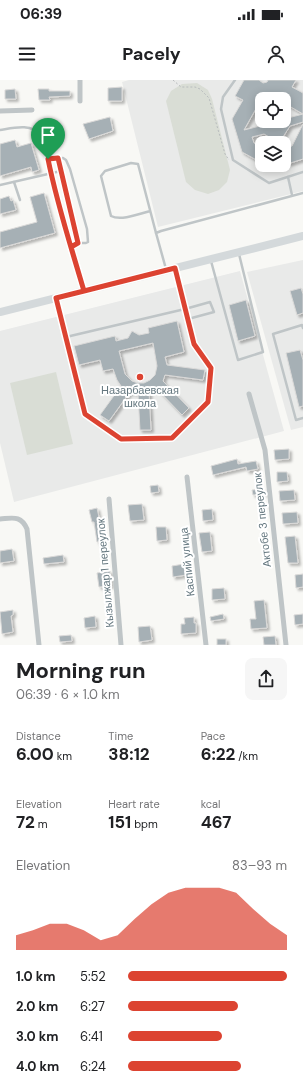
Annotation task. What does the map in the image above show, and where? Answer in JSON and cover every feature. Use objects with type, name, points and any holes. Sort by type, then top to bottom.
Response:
[{"type":"main road","points":[[0,312],[303,236]]},
{"type":"street","points":[[80,80],[80,101]]},
{"type":"street","points":[[0,111],[32,110]]},
{"type":"street","name":"Актобе 3 переулок","points":[[249,394],[265,450],[286,645]]},
{"type":"street","name":"Каспий улица","points":[[187,476],[206,645]]},
{"type":"street","name":"Кызылжар 1 переулок","points":[[109,499],[121,645]]},
{"type":"street","points":[[0,519],[18,519],[24,522],[27,529],[39,645]]},
{"type":"lane","points":[[235,80],[223,97],[221,109],[233,160],[269,182],[303,172]]},
{"type":"lane","points":[[0,130],[22,127],[35,131],[41,135],[84,291]]},
{"type":"lane","points":[[58,158],[78,243]]},
{"type":"lane","points":[[48,159],[64,158],[66,160],[70,169],[87,230],[88,242],[78,243],[71,247]]},
{"type":"lane","points":[[150,211],[122,218],[115,218],[111,216],[101,176],[105,171],[130,163],[138,164],[166,270]]},
{"type":"lane","points":[[0,185],[61,171]]},
{"type":"lane","points":[[288,177],[292,195]]},
{"type":"lane","points":[[14,182],[20,200]]},
{"type":"lane","points":[[156,233],[161,230],[303,193]]},
{"type":"lane","points":[[210,259],[238,360],[263,352],[239,252]]},
{"type":"lane","points":[[56,298],[85,414],[121,439],[172,438],[208,402],[211,368],[194,344],[175,268]]},
{"type":"lane","points":[[66,337],[210,302],[214,312],[188,319]]},
{"type":"lane","points":[[303,328],[302,325],[273,334],[296,420],[303,418]]},
{"type":"path","points":[[172,80],[181,87],[195,87],[200,89],[210,98],[225,154],[228,160],[233,160]]},
{"type":"shaded area","points":[[129,80],[303,80],[303,191],[158,227],[122,82]]},
{"type":"shaded area","points":[[197,83],[208,90],[212,99],[230,170],[227,182],[219,190],[208,194],[195,190],[186,182],[166,101],[171,91],[182,84]]},
{"type":"shaded area","points":[[303,260],[303,427],[291,430],[247,272]]},
{"type":"shaded area","points":[[240,271],[284,431],[14,502],[0,443],[0,331]]},
{"type":"shaded area","points":[[56,372],[73,444],[27,455],[10,383]]},
{"type":"building","points":[[244,80],[259,80],[263,83],[267,82],[268,80],[296,80],[292,87],[303,93],[303,114],[291,107],[291,92],[255,92],[255,110],[244,130],[255,127],[289,128],[284,136],[267,136],[264,134],[252,137],[255,144],[255,159],[242,152],[232,119],[243,100],[235,96]]},
{"type":"building","points":[[122,87],[122,101],[108,101],[108,88]]},
{"type":"building","points":[[15,89],[16,99],[5,99],[5,90]]},
{"type":"building","points":[[38,89],[49,89],[49,91],[70,91],[70,96],[49,97],[50,100],[39,100]]},
{"type":"building","points":[[303,114],[303,122],[291,126],[291,117]]},
{"type":"building","points":[[110,117],[113,131],[89,139],[83,124]]},
{"type":"building","points":[[303,124],[303,159],[291,163],[292,146]]},
{"type":"building","points":[[15,140],[17,147],[31,143],[39,170],[32,172],[31,167],[0,176],[0,144]]},
{"type":"building","points":[[44,193],[55,233],[0,248],[0,232],[37,222],[30,197]]},
{"type":"building","points":[[9,196],[11,201],[13,200],[16,210],[0,214],[0,199]]},
{"type":"building","points":[[301,288],[303,294],[303,313],[297,315],[290,291]]},
{"type":"building","points":[[246,300],[255,336],[238,341],[229,305]]},
{"type":"building","name":"Назарбаевская школа","points":[[177,321],[184,352],[165,357],[167,365],[205,370],[203,380],[165,375],[163,381],[189,408],[182,415],[156,388],[149,392],[151,430],[140,430],[138,394],[130,392],[109,421],[100,415],[121,386],[113,369],[103,371],[100,360],[79,365],[74,346],[115,336],[116,341],[128,338],[132,331],[139,335],[149,333],[148,328]],"holes":[[[153,343],[157,366],[155,375],[150,380],[144,383],[132,381],[125,374],[119,351]]]},
{"type":"building","points":[[300,350],[303,360],[303,406],[299,407],[286,353]]},
{"type":"building","points":[[289,449],[289,459],[275,460],[274,450]]},
{"type":"building","points":[[237,459],[238,464],[256,461],[258,469],[247,471],[246,467],[213,475],[211,466]]},
{"type":"building","points":[[277,472],[287,472],[288,481],[277,482]]},
{"type":"building","points":[[158,485],[159,492],[151,493],[150,486]]},
{"type":"building","points":[[263,489],[264,494],[253,495],[252,490]]},
{"type":"building","points":[[294,490],[295,500],[280,501],[279,491]]},
{"type":"building","points":[[142,504],[144,520],[130,521],[128,505]]},
{"type":"building","points":[[97,508],[104,541],[97,542],[94,522],[92,522],[89,510]]},
{"type":"building","points":[[212,509],[213,520],[203,521],[202,510]]},
{"type":"building","points":[[297,512],[298,523],[283,524],[282,513]]},
{"type":"building","points":[[156,527],[166,527],[167,540],[157,541]]},
{"type":"building","points":[[210,532],[212,551],[202,552],[199,533]]},
{"type":"building","points":[[295,536],[298,563],[288,563],[285,537]]},
{"type":"building","points":[[12,549],[14,561],[0,563],[0,551]]},
{"type":"building","points":[[63,555],[64,562],[44,564],[43,558]]},
{"type":"building","points":[[184,564],[186,575],[173,577],[172,566]]},
{"type":"building","points":[[110,571],[111,586],[99,587],[97,573]]},
{"type":"building","points":[[303,574],[303,587],[296,588],[295,575]]},
{"type":"building","points":[[224,588],[225,599],[212,600],[212,589]]},
{"type":"building","points":[[264,600],[267,628],[251,629],[250,619],[256,619],[254,601]]},
{"type":"building","points":[[13,610],[13,615],[11,616],[13,632],[2,634],[0,612]]},
{"type":"building","points":[[223,614],[224,619],[211,621],[210,617]]},
{"type":"building","points":[[303,614],[303,624],[295,625],[294,615]]},
{"type":"building","points":[[95,616],[96,627],[85,628],[84,618]]},
{"type":"building","points":[[194,617],[194,623],[196,623],[196,633],[181,634],[181,624],[185,624],[184,618]]},
{"type":"building","points":[[150,626],[152,640],[139,642],[138,627]]},
{"type":"building","points":[[71,635],[72,641],[60,642],[59,636]]},
{"type":"building","points":[[275,636],[276,645],[264,645],[263,637]]},
{"type":"building","points":[[217,639],[226,639],[226,645],[217,645]]},
{"type":"place","name":"Назарбаевская школа","points":[[140,377]]},
{"type":"route","points":[[48,159],[58,158],[78,243],[71,247],[84,291],[175,268],[194,344],[211,368],[208,402],[172,438],[121,439],[85,414],[56,298],[84,291],[71,247],[48,159]]}]
